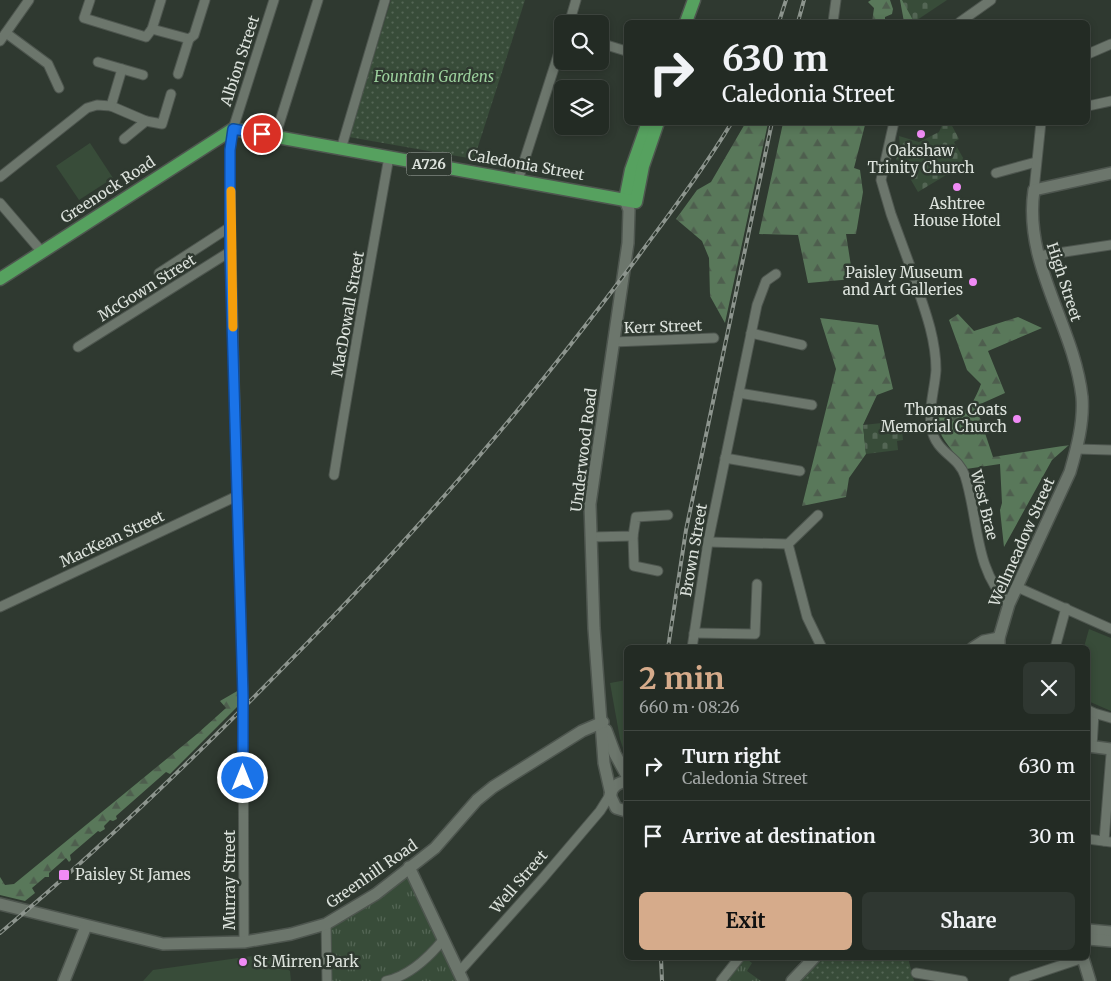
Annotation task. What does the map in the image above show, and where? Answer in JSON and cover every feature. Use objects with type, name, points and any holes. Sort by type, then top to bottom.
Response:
[{"type":"main road","points":[[687,20],[694,0]]},
{"type":"main road","points":[[695,20],[703,0]]},
{"type":"main road","points":[[631,201],[630,170],[647,125]]},
{"type":"main road","points":[[631,201],[657,125]]},
{"type":"main road","name":"Caledonia Street","points":[[233,129],[631,201]]},
{"type":"main road","name":"Greenock Road","points":[[0,279],[233,129]]},
{"type":"street","points":[[0,41],[29,0]]},
{"type":"street","points":[[90,0],[84,18],[146,37],[152,29],[161,0]]},
{"type":"street","points":[[178,74],[189,39],[194,35],[205,0]]},
{"type":"street","name":"Albion Street","points":[[233,129],[274,0]]},
{"type":"street","points":[[275,137],[318,0]]},
{"type":"street","points":[[341,149],[385,0]]},
{"type":"street","points":[[572,15],[576,0]]},
{"type":"street","points":[[833,20],[836,0]]},
{"type":"street","points":[[963,20],[991,0]]},
{"type":"street","points":[[152,29],[189,39]]},
{"type":"street","points":[[6,33],[48,64],[59,88]]},
{"type":"street","points":[[1090,53],[1111,44]]},
{"type":"street","points":[[609,46],[624,50]]},
{"type":"street","points":[[98,62],[143,76]]},
{"type":"street","points":[[518,180],[554,68]]},
{"type":"street","points":[[112,106],[122,69]]},
{"type":"street","points":[[0,177],[87,108],[97,104],[112,106],[146,121],[162,124],[171,94]]},
{"type":"street","points":[[1090,106],[1111,101]]},
{"type":"street","points":[[124,139],[146,121]]},
{"type":"street","name":"West Brae","points":[[893,125],[881,180],[935,346],[936,370],[931,426],[937,445],[962,469],[977,537],[988,572],[995,588],[1010,604]]},
{"type":"street","name":"High Street","points":[[1041,125],[1034,190],[1034,235],[1038,256],[1074,364],[1082,397],[1077,449]]},
{"type":"street","name":"Murray Street","points":[[233,129],[230,150],[230,251],[243,696],[244,942]]},
{"type":"street","name":"MacDowall Street","points":[[334,475],[352,362],[389,157]]},
{"type":"street","points":[[996,173],[1036,162]]},
{"type":"street","points":[[1034,190],[1111,173]]},
{"type":"street","name":"Underwood Road","points":[[623,811],[613,805],[604,763],[603,722],[594,628],[590,504],[628,243],[631,201]]},
{"type":"street","points":[[0,203],[42,252]]},
{"type":"street","points":[[159,273],[230,227]]},
{"type":"street","points":[[1038,256],[1111,245]]},
{"type":"street","name":"McGown Street","points":[[78,347],[230,251]]},
{"type":"street","name":"Brown Street","points":[[692,645],[708,542],[757,305],[766,280],[776,274]]},
{"type":"street","points":[[751,333],[802,345]]},
{"type":"street","name":"Kerr Street","points":[[613,342],[714,338]]},
{"type":"street","points":[[738,393],[812,405]]},
{"type":"street","points":[[1077,449],[1111,450]]},
{"type":"street","name":"Wellmeadow Street","points":[[999,643],[1010,604],[1056,504],[1077,449]]},
{"type":"street","points":[[725,458],[800,472]]},
{"type":"street","name":"MacKean Street","points":[[0,607],[237,496]]},
{"type":"street","points":[[708,542],[788,544],[818,515]]},
{"type":"street","points":[[658,571],[634,566],[633,536],[636,516],[668,516]]},
{"type":"street","points":[[591,537],[633,536]]},
{"type":"street","points":[[788,544],[807,617],[821,645]]},
{"type":"street","points":[[694,633],[754,634],[757,584]]},
{"type":"street","points":[[1017,587],[1111,629]]},
{"type":"street","points":[[1056,645],[1066,608]]},
{"type":"street","points":[[978,645],[984,641],[999,643]]},
{"type":"street","points":[[1111,718],[1091,712],[1090,747],[1111,749]]},
{"type":"street","name":"Underwood Road","points":[[603,722],[615,754],[624,770]]},
{"type":"street","name":"Greenhill Road","points":[[0,904],[163,944],[244,942],[291,934],[326,924],[376,894],[435,848],[478,800],[493,787],[582,731],[603,722]]},
{"type":"street","points":[[1090,839],[1107,842],[1111,754]]},
{"type":"street","points":[[610,794],[618,784],[624,782]]},
{"type":"street","name":"Well Street","points":[[461,976],[600,811],[610,794]]},
{"type":"street","points":[[600,811],[623,811]]},
{"type":"street","points":[[409,867],[461,976]]},
{"type":"street","points":[[326,924],[327,981]]},
{"type":"street","points":[[64,981],[86,926]]},
{"type":"street","points":[[1090,930],[1111,932]]},
{"type":"street","points":[[1090,939],[1111,940]]},
{"type":"street","points":[[386,981],[412,969],[443,940]]},
{"type":"street","points":[[721,981],[737,960]]},
{"type":"street","points":[[792,981],[812,960]]},
{"type":"street","points":[[1014,981],[1077,960]]},
{"type":"street","points":[[1084,960],[1090,981]]},
{"type":"street","points":[[916,973],[937,979],[963,981]]},
{"type":"green space","name":"Fountain Gardens","points":[[391,0],[525,0],[474,159],[349,137]]},
{"type":"green space","points":[[871,0],[890,0],[893,9],[892,14],[885,17],[885,20],[872,20],[874,8],[868,2]]},
{"type":"green space","points":[[900,0],[921,0],[918,12],[912,20],[904,20]]},
{"type":"green space","points":[[902,0],[947,0],[917,20],[913,20]]},
{"type":"green space","points":[[744,125],[768,125],[725,323],[710,296],[709,258],[702,241],[676,219],[697,190],[711,182]]},
{"type":"green space","points":[[783,125],[865,125],[854,168],[860,170],[863,192],[856,234],[846,234],[853,279],[808,283],[798,235],[759,234]]},
{"type":"green space","points":[[942,125],[952,125],[959,139],[954,142],[966,163],[918,192],[900,161],[896,160],[900,147],[899,136],[919,142],[939,132]]},
{"type":"green space","points":[[90,143],[113,178],[79,200],[56,166]]},
{"type":"green space","points":[[958,314],[974,331],[1018,317],[1042,328],[988,351],[1005,393],[976,406],[993,457],[1069,445],[1052,460],[1004,547],[1000,510],[1002,503],[1000,464],[966,469],[944,439],[935,418],[965,410],[973,401],[981,384],[967,370],[949,320]]},
{"type":"green space","points":[[820,318],[878,325],[893,389],[877,395],[863,425],[866,454],[849,478],[846,497],[802,506],[836,369]]},
{"type":"green space","points":[[901,421],[903,440],[897,441],[898,450],[866,454],[863,425]]},
{"type":"green space","points":[[1089,629],[1111,638],[1111,711],[1090,702],[1090,645],[1085,645]]},
{"type":"green space","points":[[624,680],[624,751],[620,739],[610,683]]},
{"type":"green space","points":[[239,690],[239,705],[170,774],[166,772],[116,816],[117,819],[110,820],[104,826],[105,829],[100,832],[98,831],[70,855],[71,860],[69,862],[66,858],[49,873],[49,877],[45,877],[32,888],[35,893],[25,901],[0,895],[0,877],[5,885],[14,884],[197,734],[226,708],[220,701]]},
{"type":"green space","points":[[408,873],[459,981],[329,981],[329,926],[346,920]]},
{"type":"green space","name":"St Mirren Park","points":[[266,954],[290,971],[291,981],[143,981],[153,970]]},
{"type":"green space","points":[[743,960],[748,960],[752,963],[747,971],[761,981],[727,981]]},
{"type":"green space","points":[[822,960],[909,960],[914,981],[800,981]]},
{"type":"railway","points":[[780,20],[786,0]]},
{"type":"railway","points":[[799,20],[804,0]]},
{"type":"railway","points":[[0,933],[87,857],[200,751],[331,618],[432,510],[515,413],[586,325],[686,191],[730,125]]},
{"type":"railway","points":[[668,645],[686,530],[771,125]]},
{"type":"railway","points":[[661,960],[662,981]]},
{"type":"slow traffic","points":[[231,191],[230,251],[233,327]]},
{"type":"place","name":"Oakshaw Trinity Church","points":[[921,134]]},
{"type":"place","name":"Ashtree House Hotel","points":[[957,187]]},
{"type":"place","name":"Paisley Museum and Art Galleries","points":[[973,282]]},
{"type":"place","name":"Thomas Coats Memorial Church","points":[[1017,419]]},
{"type":"place","name":"Paisley St James","points":[[64,875]]},
{"type":"place","name":"St Mirren Park","points":[[243,962]]},
{"type":"route","points":[[243,778],[243,696],[230,251],[230,150],[233,129],[262,134]]}]
